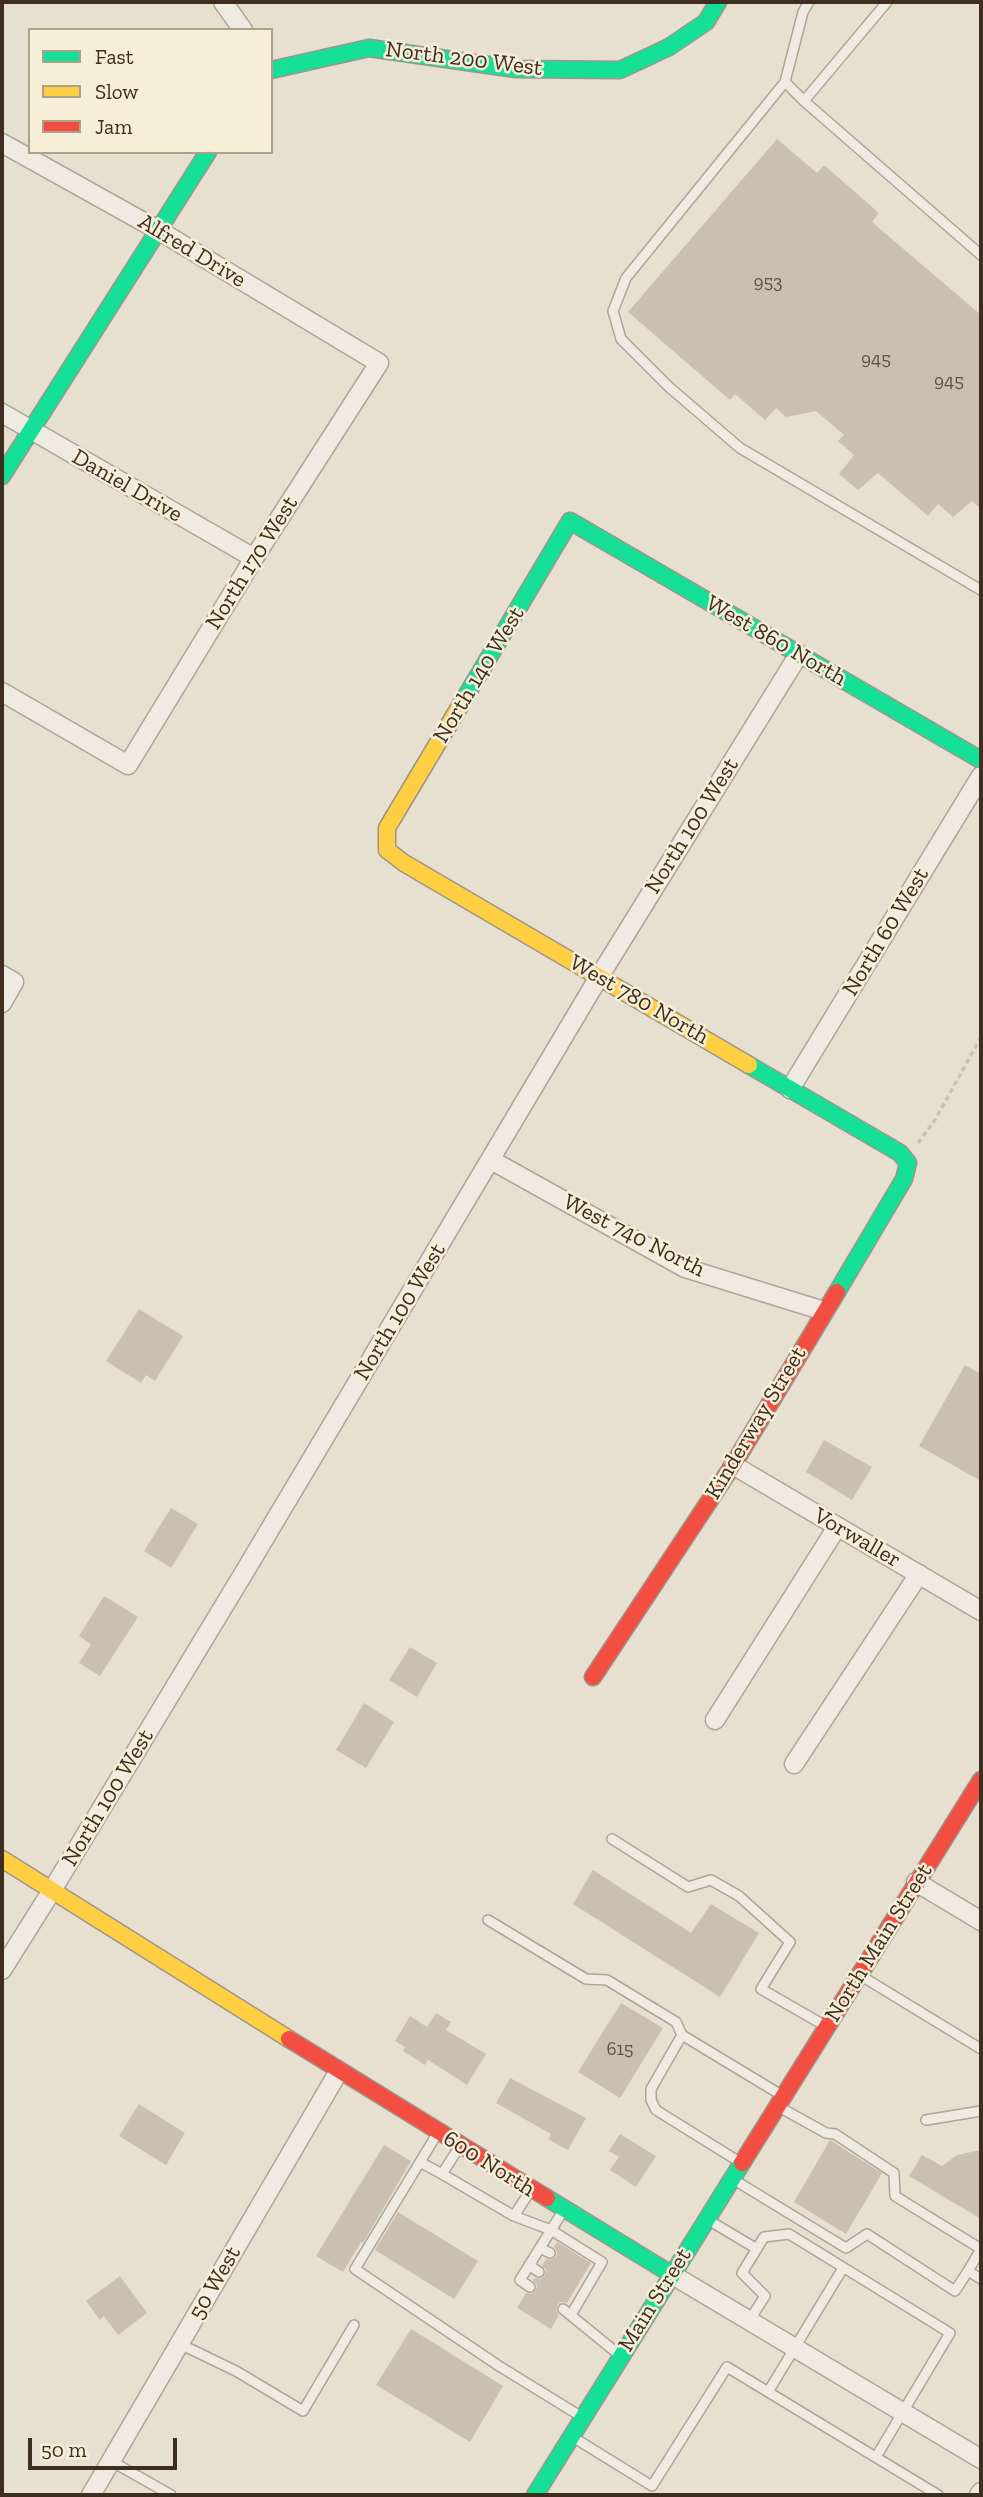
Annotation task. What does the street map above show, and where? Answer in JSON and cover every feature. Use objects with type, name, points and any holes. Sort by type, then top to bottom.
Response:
[{"type":"main road","name":"North 200 West","points":[[273,70],[369,48],[516,69],[620,71],[669,47],[706,22],[718,2]]},
{"type":"main road","points":[[2,476],[207,154]]},
{"type":"main road","name":"West 860 North","points":[[570,521],[981,760]]},
{"type":"main road","name":"North 140 West","points":[[387,828],[570,521]]},
{"type":"main road","name":"West 780 North","points":[[387,828],[387,850],[404,863],[900,1153],[908,1164]]},
{"type":"main road","name":"Kinderway Street","points":[[593,1678],[733,1465],[860,1255],[904,1179],[908,1164]]},
{"type":"main road","name":"North Main Street","points":[[779,2101],[981,1780]]},
{"type":"main road","name":"600 North","points":[[2,1859],[460,2146],[671,2274]]},
{"type":"main road","name":"Main Street","points":[[535,2495],[779,2101]]},
{"type":"street","points":[[223,2],[242,28]]},
{"type":"street","name":"Alfred Drive","points":[[2,143],[158,230],[379,363]]},
{"type":"street","name":"North 170 West","points":[[2,692],[128,765],[254,558],[379,363]]},
{"type":"street","name":"Daniel Drive","points":[[2,413],[254,558]]},
{"type":"street","name":"North 100 West","points":[[2,1970],[491,1160],[599,976],[799,654]]},
{"type":"street","name":"North 60 West","points":[[790,1089],[981,776]]},
{"type":"street","points":[[2,1003],[8,979]]},
{"type":"street","name":"West 740 North","points":[[491,1160],[685,1268],[824,1311]]},
{"type":"street","name":"Vorwaller","points":[[733,1465],[981,1611]]},
{"type":"street","points":[[715,1720],[838,1527]]},
{"type":"street","points":[[794,1764],[919,1574]]},
{"type":"street","points":[[916,1882],[981,1920]]},
{"type":"street","name":"50 West","points":[[91,2495],[340,2071]]},
{"type":"street","name":"600 North","points":[[671,2274],[981,2459]]},
{"type":"lane","points":[[809,2],[803,12],[785,82],[626,278],[613,311],[621,339],[669,387],[740,449],[981,590]]},
{"type":"lane","points":[[804,101],[887,2]]},
{"type":"lane","points":[[785,82],[981,256]]},
{"type":"lane","points":[[612,1839],[688,1887],[711,1880],[739,1896],[790,1942],[761,1989],[826,2026]]},
{"type":"lane","points":[[488,1920],[586,1979],[607,1980],[676,2022],[682,2035],[826,2133],[835,2134],[894,2173],[894,2196],[981,2249],[955,2291],[867,2234],[846,2248],[731,2178]]},
{"type":"lane","points":[[859,1975],[981,2049]]},
{"type":"lane","points":[[682,2035],[651,2089],[651,2100],[656,2110],[741,2162]]},
{"type":"lane","points":[[926,2120],[981,2110]]},
{"type":"lane","points":[[438,2132],[355,2269],[499,2366],[582,2417]]},
{"type":"lane","points":[[442,2174],[460,2146]]},
{"type":"lane","points":[[420,2162],[514,2216],[551,2230],[602,2262]]},
{"type":"lane","points":[[514,2216],[531,2190]]},
{"type":"lane","points":[[530,2287],[520,2280],[564,2210]]},
{"type":"lane","points":[[705,2219],[757,2249]]},
{"type":"lane","points":[[749,2321],[765,2296],[742,2273],[764,2237],[789,2234],[950,2333],[876,2458]]},
{"type":"lane","points":[[615,2241],[602,2262],[588,2277],[567,2312],[621,2356]]},
{"type":"lane","points":[[540,2248],[550,2253]]},
{"type":"lane","points":[[529,2266],[539,2272]]},
{"type":"lane","points":[[768,2392],[843,2267]]},
{"type":"lane","points":[[968,2271],[981,2279]]},
{"type":"lane","points":[[180,2344],[236,2371],[303,2411],[354,2325]]},
{"type":"lane","points":[[571,2436],[652,2486],[727,2367],[938,2495]]},
{"type":"lane","points":[[111,2461],[171,2495]]},
{"type":"path","points":[[908,1164],[917,1144],[935,1120],[981,1037]]},
{"type":"building","points":[[777,139],[817,173],[824,165],[879,213],[872,222],[981,315],[981,509],[972,501],[953,517],[938,504],[928,516],[878,473],[858,490],[839,474],[854,455],[838,441],[844,435],[816,411],[786,417],[776,408],[765,420],[735,394],[730,400],[628,312]]},
{"type":"building","points":[[139,1309],[183,1336],[155,1381],[146,1375],[141,1383],[106,1361]]},
{"type":"building","points":[[965,1365],[981,1374],[981,1481],[919,1446]]},
{"type":"building","points":[[824,1440],[872,1467],[852,1500],[806,1472]]},
{"type":"building","points":[[171,1508],[198,1524],[171,1568],[144,1551]]},
{"type":"building","points":[[104,1596],[138,1617],[100,1676],[79,1663],[91,1644],[79,1636]]},
{"type":"building","points":[[410,1647],[437,1663],[417,1697],[389,1680]]},
{"type":"building","points":[[364,1703],[394,1722],[366,1768],[336,1750]]},
{"type":"building","points":[[593,1870],[691,1933],[711,1904],[759,1933],[720,1997],[573,1904]]},
{"type":"building","points":[[621,2003],[663,2028],[620,2098],[578,2072]]},
{"type":"building","points":[[436,2013],[451,2022],[446,2030],[486,2054],[467,2085],[428,2060],[425,2065],[403,2051],[405,2047],[395,2041],[410,2016],[427,2027]]},
{"type":"building","points":[[510,2078],[586,2118],[568,2150],[548,2139],[551,2134],[496,2103]]},
{"type":"building","points":[[139,2104],[185,2133],[166,2165],[119,2136]]},
{"type":"building","points":[[620,2134],[656,2156],[636,2187],[610,2170],[619,2157],[609,2151]]},
{"type":"building","points":[[830,2140],[882,2173],[846,2234],[794,2202]]},
{"type":"building","points":[[384,2145],[411,2161],[343,2272],[316,2256]]},
{"type":"building","points":[[981,2150],[981,2219],[909,2176],[922,2155],[942,2166],[957,2155]]},
{"type":"building","points":[[398,2212],[478,2261],[454,2299],[375,2250]]},
{"type":"building","points":[[557,2242],[591,2263],[567,2303],[561,2302],[557,2305],[556,2311],[559,2315],[551,2329],[517,2308],[526,2293],[532,2294],[536,2290],[537,2285],[533,2281],[535,2278],[541,2279],[545,2275],[546,2270],[542,2266],[546,2259],[556,2257],[554,2247]]},
{"type":"building","points":[[120,2276],[147,2313],[118,2335],[104,2316],[100,2320],[86,2301]]},
{"type":"building","points":[[411,2329],[503,2386],[470,2442],[376,2385]]},
{"type":"traffic: fast","points":[[273,70],[369,48],[516,69],[620,70],[669,47],[706,22],[718,2]]},
{"type":"traffic: fast","points":[[2,476],[207,154]]},
{"type":"traffic: fast","points":[[463,701],[570,521],[981,760]]},
{"type":"traffic: fast","points":[[749,1065],[900,1153],[908,1163],[904,1179],[837,1292]]},
{"type":"traffic: fast","points":[[535,2495],[742,2163]]},
{"type":"traffic: fast","points":[[547,2198],[671,2274]]},
{"type":"traffic: slow","points":[[463,701],[387,828],[387,850],[404,863],[749,1065]]},
{"type":"traffic: slow","points":[[2,1859],[289,2039]]},
{"type":"traffic: jam","points":[[593,1677],[733,1465],[837,1292]]},
{"type":"traffic: jam","points":[[742,2163],[981,1780]]},
{"type":"traffic: jam","points":[[289,2039],[547,2198]]}]
